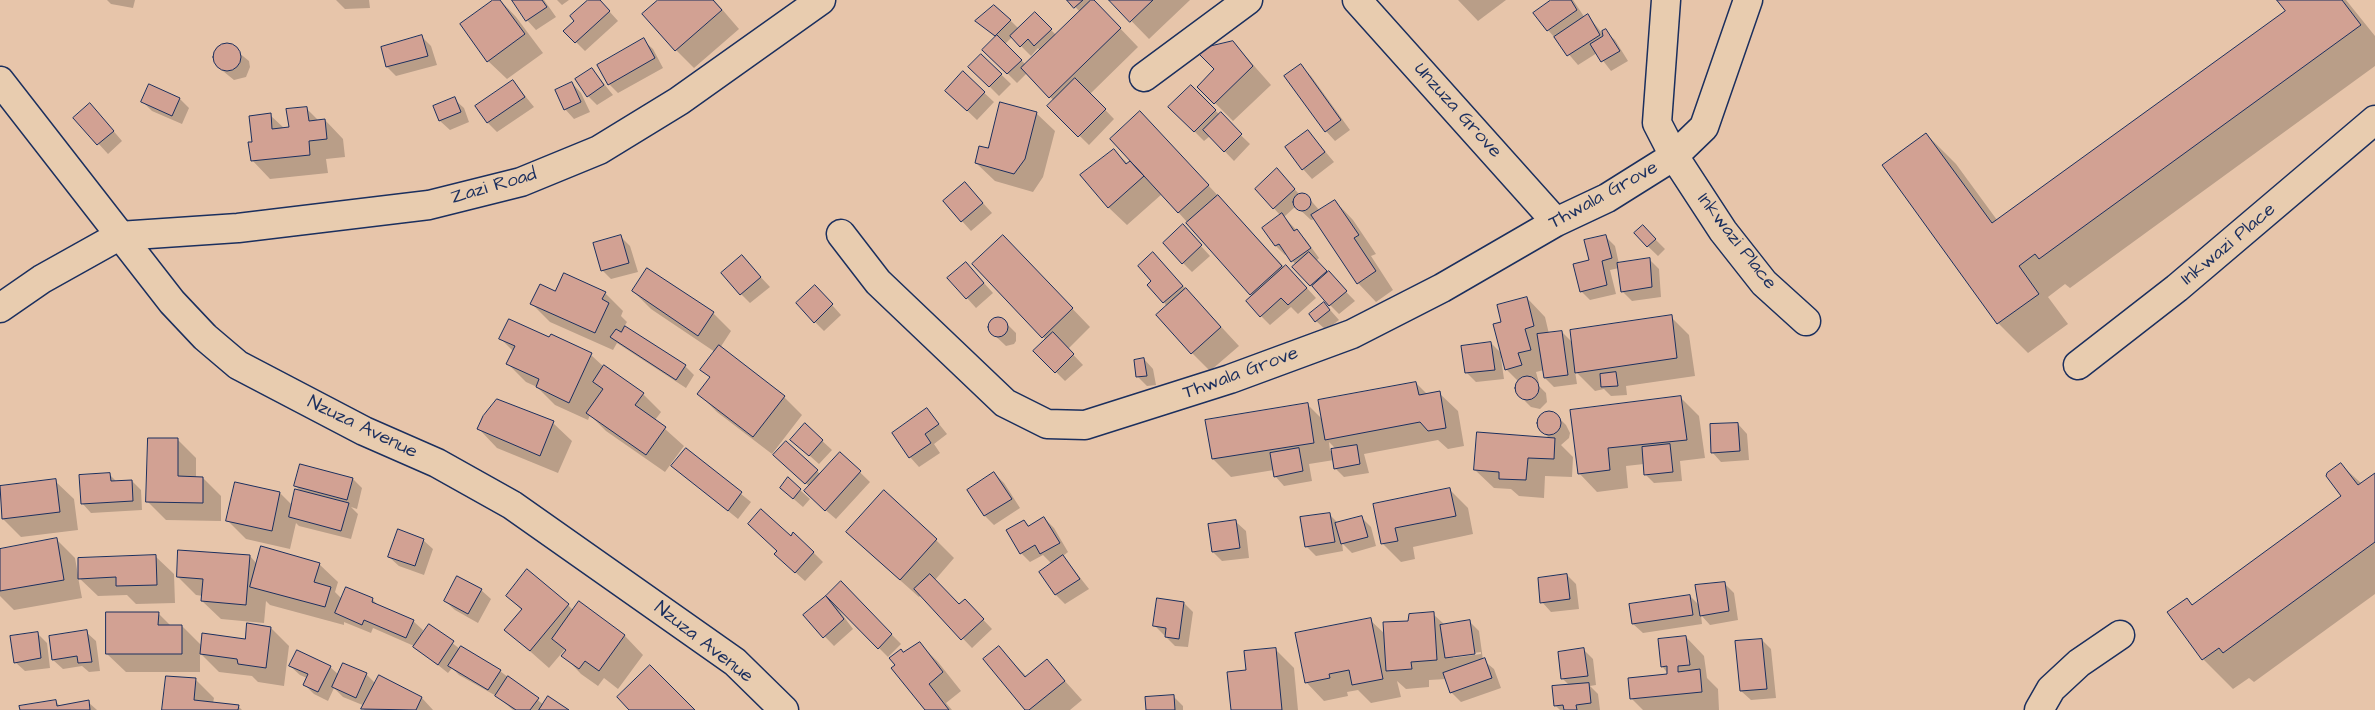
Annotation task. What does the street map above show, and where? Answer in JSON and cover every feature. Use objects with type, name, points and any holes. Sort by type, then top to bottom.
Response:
[{"type":"street","name":"Zazi Road","points":[[119,236],[238,228],[419,206],[521,182],[599,150],[671,106],[820,0]]},
{"type":"street","points":[[1144,76],[1248,0]]},
{"type":"street","name":"Unzuza Grove","points":[[1357,0],[1556,222]]},
{"type":"street","name":"Thwala Grove","points":[[1666,0],[1658,123],[1674,156]]},
{"type":"street","name":"Thwala Grove","points":[[841,234],[878,282],[1005,403],[1047,424],[1085,425],[1230,379],[1352,334],[1442,288],[1556,222],[1607,198],[1674,156],[1704,127],[1748,0]]},
{"type":"street","name":"Nzuza Avenue","points":[[0,81],[172,302],[206,337],[238,365],[364,431],[438,463],[512,505],[735,662],[784,710]]},
{"type":"street","name":"Inkwazi Place","points":[[2078,365],[2177,288],[2375,120]]},
{"type":"street","name":"Inkwazi Place","points":[[1674,156],[1740,253],[1764,283],[1806,321]]},
{"type":"street","points":[[0,308],[42,279],[119,236]]},
{"type":"street","points":[[2039,710],[2051,688],[2079,663],[2120,635]]},
{"type":"building","points":[[493,0],[500,0],[525,34],[487,62],[460,24]]},
{"type":"building","points":[[512,0],[542,0],[547,7],[526,21]]},
{"type":"building","points":[[588,0],[600,0],[610,11],[575,43],[563,31],[574,21],[570,16]]},
{"type":"building","points":[[658,0],[713,0],[722,10],[675,51],[642,14]]},
{"type":"building","points":[[1067,0],[1083,0],[1074,8]]},
{"type":"building","points":[[1091,0],[1094,0],[1121,28],[1049,98],[1021,68]]},
{"type":"building","points":[[1109,0],[1153,0],[1130,22]]},
{"type":"building","points":[[1551,0],[1571,0],[1577,10],[1547,31],[1533,13]]},
{"type":"building","points":[[2277,0],[2342,0],[2361,25],[2039,259],[2035,254],[2019,266],[2039,294],[1997,324],[1882,165],[1926,133],[1992,223],[2285,11]]},
{"type":"building","points":[[994,5],[1011,20],[995,36],[975,21]]},
{"type":"building","points":[[1035,12],[1052,29],[1034,46],[1028,39],[1020,47],[1010,36]]},
{"type":"building","points":[[1588,14],[1600,35],[1567,56],[1554,37]]},
{"type":"building","points":[[1606,29],[1620,51],[1601,62],[1590,44],[1603,36],[1602,31]]},
{"type":"building","points":[[422,35],[428,56],[386,67],[381,47]]},
{"type":"building","points":[[997,35],[1022,60],[1007,74],[982,50]]},
{"type":"building","points":[[644,38],[655,58],[608,85],[597,65]]},
{"type":"building","points":[[1233,41],[1253,66],[1214,104],[1197,87],[1214,69],[1195,50]]},
{"type":"building","points":[[227,43],[237,47],[241,57],[237,67],[227,71],[217,67],[213,57],[217,47]]},
{"type":"building","points":[[981,54],[1002,74],[989,87],[968,67]]},
{"type":"building","points":[[1301,64],[1341,120],[1325,132],[1284,76]]},
{"type":"building","points":[[592,68],[604,85],[587,97],[575,79]]},
{"type":"building","points":[[963,71],[985,92],[967,111],[945,91]]},
{"type":"building","points":[[1075,78],[1106,109],[1078,137],[1047,106]]},
{"type":"building","points":[[513,80],[525,97],[487,123],[475,106]]},
{"type":"building","points":[[572,82],[581,102],[564,110],[555,90]]},
{"type":"building","points":[[149,84],[180,98],[172,116],[141,102]]},
{"type":"building","points":[[1191,85],[1216,110],[1194,132],[1168,107]]},
{"type":"building","points":[[455,97],[461,112],[439,121],[433,106]]},
{"type":"building","points":[[1000,102],[1037,112],[1025,159],[1014,174],[975,163],[979,146],[988,148]]},
{"type":"building","points":[[90,103],[114,131],[97,145],[73,118]]},
{"type":"building","points":[[307,107],[309,121],[325,119],[327,139],[309,141],[310,155],[251,161],[248,142],[252,142],[249,116],[271,113],[272,129],[289,127],[286,109]]},
{"type":"building","points":[[1140,111],[1209,185],[1178,213],[1110,139]]},
{"type":"building","points":[[1221,112],[1242,134],[1224,152],[1203,130]]},
{"type":"building","points":[[1308,130],[1325,152],[1302,170],[1285,147]]},
{"type":"building","points":[[1114,149],[1126,164],[1130,161],[1144,176],[1108,208],[1080,175]]},
{"type":"building","points":[[1277,168],[1295,189],[1273,209],[1255,189]]},
{"type":"building","points":[[965,182],[983,203],[961,222],[943,201]]},
{"type":"building","points":[[1298,193],[1306,193],[1311,198],[1309,209],[1298,211],[1293,206],[1293,198]]},
{"type":"building","points":[[1218,195],[1282,266],[1250,295],[1186,223]]},
{"type":"building","points":[[1335,200],[1359,235],[1354,238],[1376,271],[1357,284],[1311,215]]},
{"type":"building","points":[[1282,213],[1294,231],[1297,229],[1311,248],[1291,262],[1279,244],[1275,246],[1262,228]]},
{"type":"building","points":[[1183,224],[1202,245],[1182,264],[1163,243]]},
{"type":"building","points":[[1643,225],[1656,239],[1647,247],[1634,233]]},
{"type":"building","points":[[621,235],[629,263],[601,271],[593,243]]},
{"type":"building","points":[[1003,235],[1073,308],[1042,338],[972,264]]},
{"type":"building","points":[[1606,235],[1612,258],[1602,261],[1607,285],[1580,292],[1573,264],[1589,260],[1584,240]]},
{"type":"building","points":[[1153,252],[1183,286],[1163,303],[1147,285],[1151,281],[1138,266]]},
{"type":"building","points":[[1309,252],[1327,271],[1310,286],[1292,267]]},
{"type":"building","points":[[742,255],[761,277],[740,295],[721,273]]},
{"type":"building","points":[[1650,258],[1652,287],[1621,292],[1617,263]]},
{"type":"building","points":[[966,262],[984,283],[966,299],[947,278]]},
{"type":"building","points":[[1286,265],[1307,288],[1288,305],[1281,298],[1260,317],[1246,301]]},
{"type":"building","points":[[647,268],[714,312],[698,336],[632,291]]},
{"type":"building","points":[[1329,271],[1347,291],[1329,306],[1312,286]]},
{"type":"building","points":[[564,273],[606,292],[602,299],[609,303],[595,333],[530,304],[540,284],[555,291]]},
{"type":"building","points":[[815,285],[833,304],[814,323],[796,303]]},
{"type":"building","points":[[1186,288],[1221,327],[1191,354],[1156,315]]},
{"type":"building","points":[[1527,297],[1534,326],[1525,329],[1531,350],[1518,353],[1522,365],[1505,370],[1493,324],[1501,322],[1497,305]]},
{"type":"building","points":[[1324,302],[1330,310],[1315,322],[1309,314]]},
{"type":"building","points":[[1672,315],[1677,358],[1575,373],[1570,330]]},
{"type":"building","points":[[998,317],[1005,320],[1008,327],[1005,334],[998,337],[991,334],[988,327],[991,320]]},
{"type":"building","points":[[509,319],[549,337],[551,334],[592,353],[569,403],[536,387],[539,379],[506,364],[515,346],[499,339]]},
{"type":"building","points":[[625,326],[686,365],[676,380],[610,337],[616,329],[621,332]]},
{"type":"building","points":[[1562,331],[1568,375],[1544,378],[1537,334]]},
{"type":"building","points":[[1053,332],[1074,354],[1055,373],[1033,351]]},
{"type":"building","points":[[1491,342],[1495,370],[1465,373],[1461,346]]},
{"type":"building","points":[[719,345],[785,396],[753,437],[697,394],[710,377],[700,370]]},
{"type":"building","points":[[1144,358],[1147,376],[1136,377],[1134,360]]},
{"type":"building","points":[[604,365],[644,393],[635,405],[666,427],[646,455],[586,413],[603,389],[593,382]]},
{"type":"building","points":[[1616,372],[1618,386],[1601,387],[1600,374]]},
{"type":"building","points":[[1527,376],[1532,377],[1538,383],[1538,393],[1532,399],[1527,400],[1522,399],[1516,393],[1515,388],[1516,383],[1522,377]]},
{"type":"building","points":[[1416,382],[1419,395],[1440,391],[1446,428],[1428,431],[1420,422],[1325,440],[1318,400]]},
{"type":"building","points":[[1681,396],[1687,440],[1608,448],[1610,470],[1578,474],[1570,410]]},
{"type":"building","points":[[497,399],[554,421],[540,456],[477,429],[483,416]]},
{"type":"building","points":[[1308,403],[1314,443],[1212,459],[1205,420]]},
{"type":"building","points":[[927,408],[939,424],[925,434],[931,443],[909,458],[892,433]]},
{"type":"building","points":[[1549,411],[1554,412],[1560,418],[1560,428],[1554,434],[1549,435],[1544,434],[1538,428],[1537,423],[1538,418],[1544,412]]},
{"type":"building","points":[[805,423],[823,440],[809,456],[790,440]]},
{"type":"building","points":[[1738,423],[1740,451],[1711,453],[1710,424]]},
{"type":"building","points":[[1477,432],[1555,438],[1554,459],[1528,458],[1526,480],[1499,479],[1499,472],[1474,470]]},
{"type":"building","points":[[148,438],[178,438],[178,476],[203,477],[203,503],[146,502]]},
{"type":"building","points":[[786,441],[818,470],[805,484],[773,455]]},
{"type":"building","points":[[1670,444],[1673,472],[1644,475],[1642,447]]},
{"type":"building","points":[[1357,445],[1360,464],[1334,469],[1331,449]]},
{"type":"building","points":[[686,448],[742,492],[728,511],[671,466]]},
{"type":"building","points":[[1299,448],[1303,471],[1274,477],[1270,453]]},
{"type":"building","points":[[840,452],[861,471],[825,511],[804,491]]},
{"type":"building","points":[[2341,463],[2358,485],[2375,473],[2375,542],[2223,653],[2219,648],[2202,660],[2167,612],[2187,598],[2192,605],[2341,496],[2326,476],[2327,473]]},
{"type":"building","points":[[300,464],[353,478],[347,500],[294,486]]},
{"type":"building","points":[[994,472],[1012,499],[984,516],[967,490]]},
{"type":"building","points":[[110,473],[111,481],[132,480],[133,501],[81,504],[79,475]]},
{"type":"building","points":[[788,477],[801,489],[793,499],[780,488]]},
{"type":"building","points":[[56,479],[60,512],[2,519],[0,486]]},
{"type":"building","points":[[235,482],[280,492],[272,531],[226,521]]},
{"type":"building","points":[[1450,488],[1456,516],[1395,528],[1398,541],[1381,544],[1373,504]]},
{"type":"building","points":[[295,489],[349,503],[341,531],[289,517]]},
{"type":"building","points":[[884,490],[937,539],[900,580],[846,532]]},
{"type":"building","points":[[761,509],[791,536],[793,532],[814,552],[795,573],[774,554],[777,551],[748,524]]},
{"type":"building","points":[[1330,513],[1335,542],[1305,547],[1300,517]]},
{"type":"building","points":[[1362,516],[1368,537],[1341,544],[1335,523]]},
{"type":"building","points":[[1044,517],[1060,543],[1040,554],[1035,545],[1020,554],[1006,530],[1024,520],[1028,526]]},
{"type":"building","points":[[1236,520],[1240,548],[1212,552],[1208,524]]},
{"type":"building","points":[[398,529],[424,539],[415,566],[388,557]]},
{"type":"building","points":[[57,538],[64,580],[0,591],[0,549]]},
{"type":"building","points":[[261,546],[320,563],[314,582],[331,587],[325,607],[250,587]]},
{"type":"building","points":[[178,550],[250,555],[246,605],[201,601],[203,579],[177,577]]},
{"type":"building","points":[[156,555],[157,585],[116,586],[116,577],[78,579],[78,558]]},
{"type":"building","points":[[1063,555],[1080,579],[1055,595],[1039,572]]},
{"type":"building","points":[[527,569],[569,604],[530,651],[504,630],[522,609],[506,596]]},
{"type":"building","points":[[930,574],[959,604],[965,599],[984,619],[961,640],[914,589]]},
{"type":"building","points":[[1567,574],[1570,599],[1540,603],[1538,578]]},
{"type":"building","points":[[457,576],[482,589],[468,614],[444,601]]},
{"type":"building","points":[[841,581],[892,634],[878,649],[826,596]]},
{"type":"building","points":[[1725,582],[1729,611],[1700,616],[1695,585]]},
{"type":"building","points":[[346,587],[373,598],[372,602],[414,620],[406,638],[364,620],[362,625],[335,613]]},
{"type":"building","points":[[1690,595],[1693,615],[1632,624],[1629,604]]},
{"type":"building","points":[[826,596],[844,619],[823,638],[803,615]]},
{"type":"building","points":[[1157,598],[1184,602],[1179,639],[1165,637],[1166,628],[1153,626]]},
{"type":"building","points":[[579,601],[625,635],[599,671],[585,661],[579,669],[561,656],[566,650],[552,639]]},
{"type":"building","points":[[106,612],[159,612],[158,625],[182,625],[182,654],[106,654]]},
{"type":"building","points":[[1434,612],[1437,660],[1411,662],[1412,669],[1386,671],[1383,622],[1408,621],[1409,614]]},
{"type":"building","points":[[1371,618],[1383,679],[1352,685],[1349,670],[1329,674],[1330,678],[1305,683],[1295,633]]},
{"type":"building","points":[[1470,620],[1475,654],[1445,658],[1440,625]]},
{"type":"building","points":[[247,623],[271,627],[266,668],[238,664],[237,659],[200,654],[202,633],[245,639]]},
{"type":"building","points":[[429,624],[454,641],[438,665],[413,647]]},
{"type":"building","points":[[87,630],[92,662],[78,663],[77,656],[52,660],[49,636]]},
{"type":"building","points":[[38,632],[41,658],[14,663],[10,636]]},
{"type":"building","points":[[1686,636],[1690,665],[1678,666],[1678,672],[1700,669],[1702,692],[1630,699],[1628,678],[1667,674],[1667,666],[1661,667],[1658,639]]},
{"type":"building","points":[[1762,639],[1767,689],[1740,691],[1735,641]]},
{"type":"building","points":[[920,642],[943,672],[929,684],[949,710],[925,710],[891,668],[895,665],[889,658],[901,649],[903,652]]},
{"type":"building","points":[[461,646],[501,670],[488,690],[448,666]]},
{"type":"building","points":[[999,646],[1025,677],[1047,659],[1065,681],[1029,710],[1025,710],[983,659]]},
{"type":"building","points":[[1276,648],[1282,710],[1231,710],[1227,672],[1246,670],[1244,651]]},
{"type":"building","points":[[1584,648],[1588,676],[1561,679],[1558,652]]},
{"type":"building","points":[[297,650],[331,666],[318,692],[303,685],[308,674],[289,666]]},
{"type":"building","points":[[1485,658],[1492,678],[1450,693],[1443,673]]},
{"type":"building","points":[[343,663],[367,673],[356,698],[332,687]]},
{"type":"building","points":[[650,665],[695,710],[629,710],[617,697]]},
{"type":"building","points":[[379,675],[422,697],[416,710],[361,709]]},
{"type":"building","points":[[166,676],[196,678],[194,700],[239,705],[238,710],[162,710]]},
{"type":"building","points":[[508,676],[539,698],[530,710],[516,710],[495,696]]},
{"type":"building","points":[[1589,683],[1591,703],[1576,705],[1577,710],[1564,710],[1563,705],[1554,706],[1552,686]]},
{"type":"building","points":[[1174,695],[1175,710],[1146,710],[1145,697]]},
{"type":"building","points":[[548,696],[569,710],[539,710]]},
{"type":"building","points":[[56,700],[57,706],[89,700],[90,710],[20,710],[19,706]]}]
